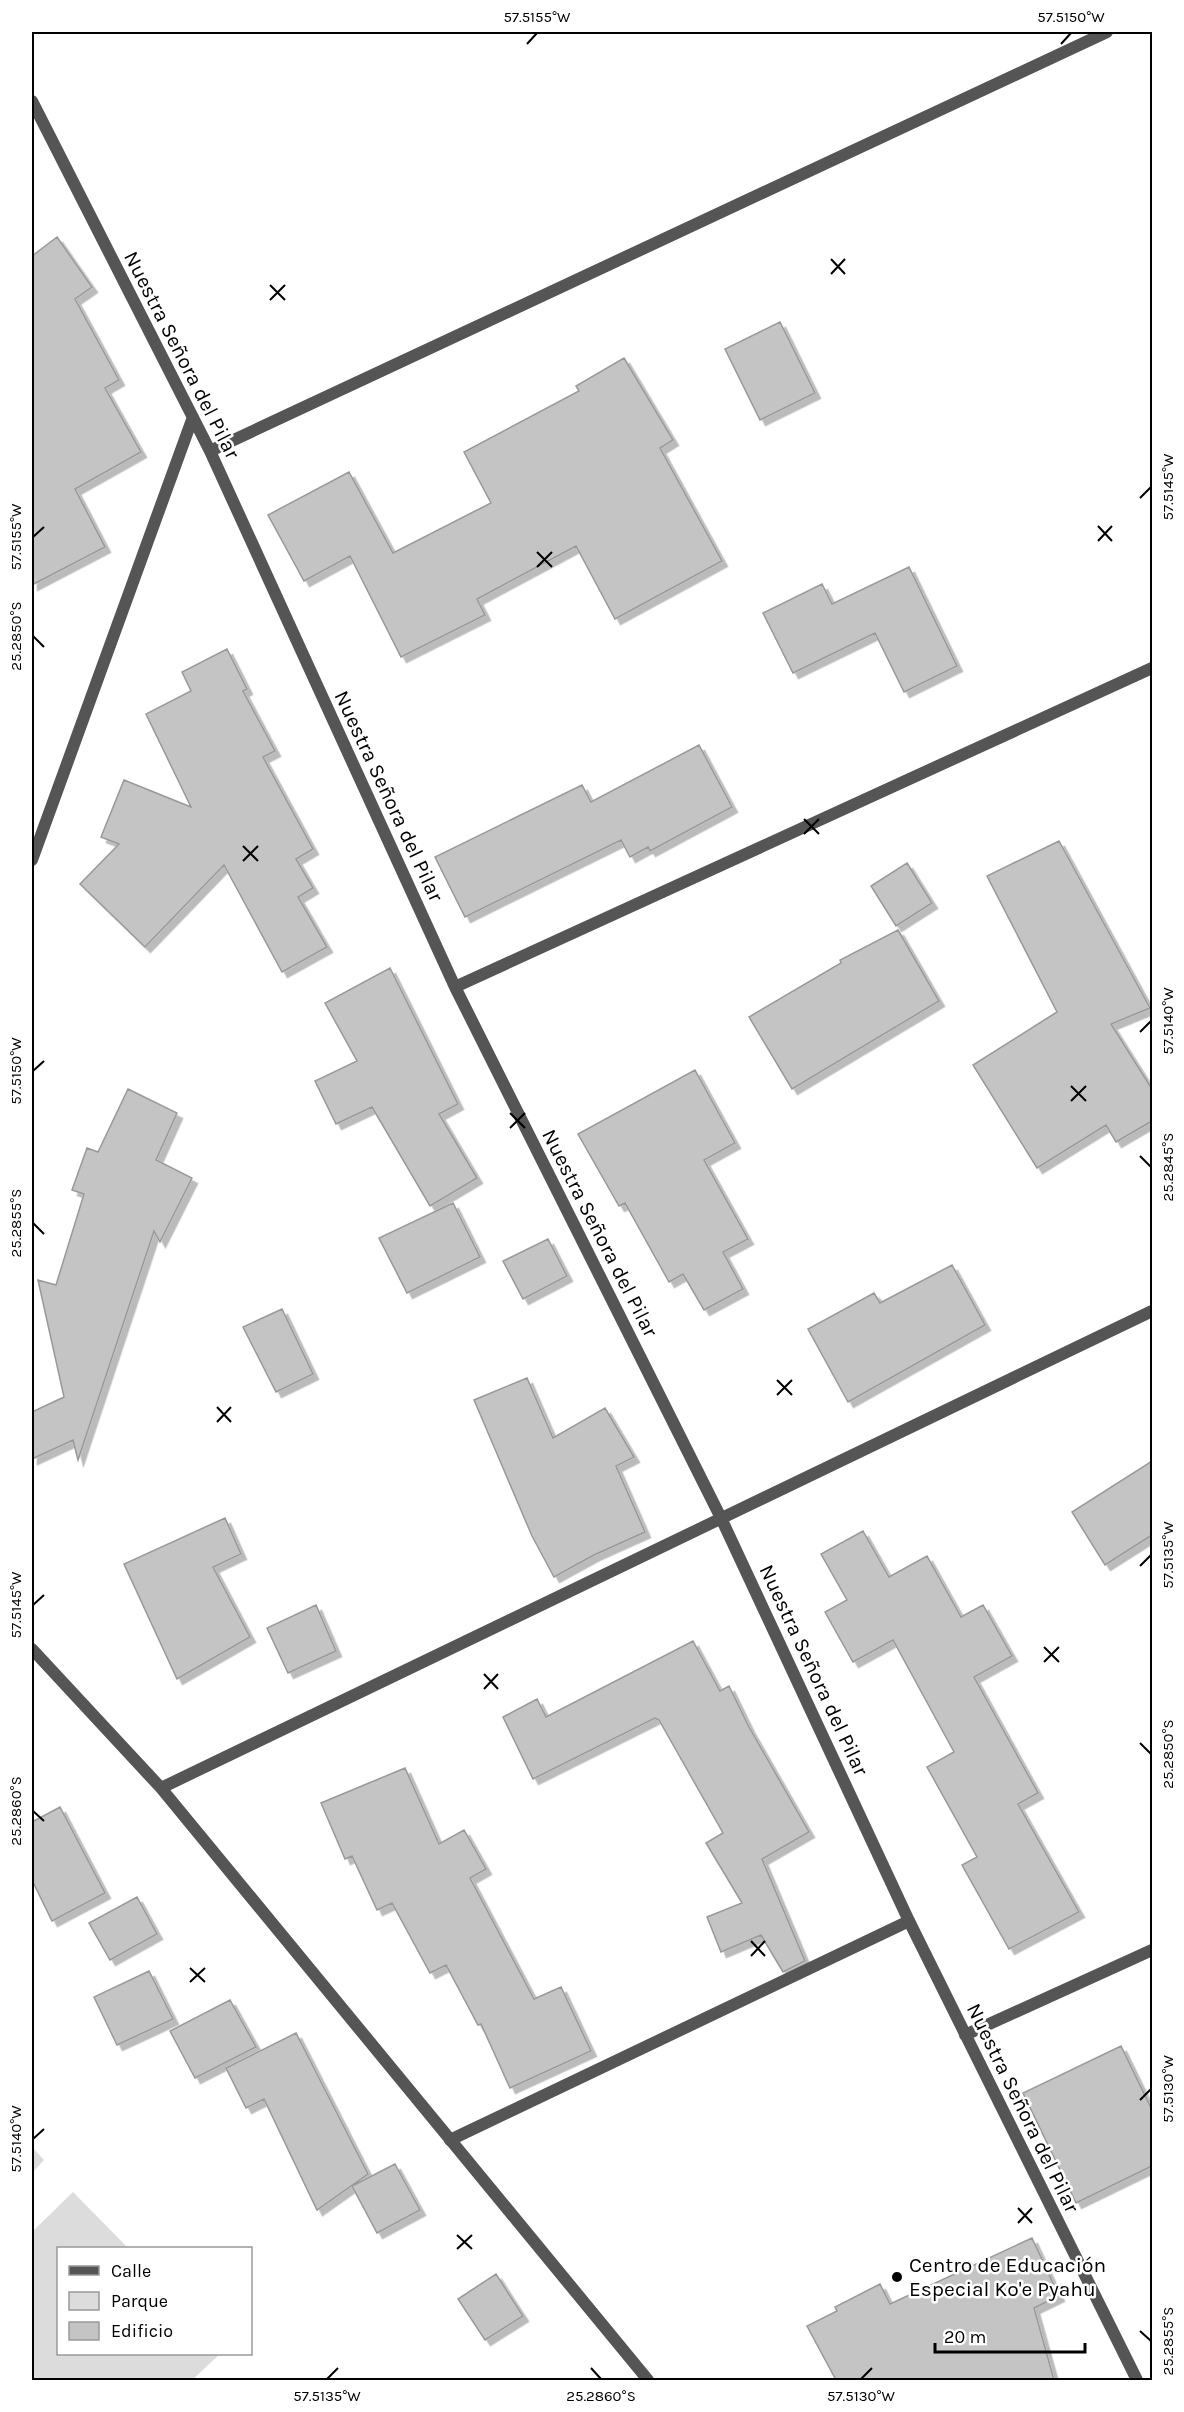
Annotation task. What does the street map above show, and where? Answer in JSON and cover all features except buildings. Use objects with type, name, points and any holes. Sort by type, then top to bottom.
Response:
[{"type":"street","points":[[210,451],[1107,32]]},
{"type":"street","name":"Nuestra Señora del Pilar","points":[[32,101],[210,451],[455,987],[721,1518],[909,1921],[1137,2380]]},
{"type":"street","points":[[32,860],[193,417]]},
{"type":"street","points":[[455,987],[1152,668]]},
{"type":"street","points":[[161,1788],[1152,1311]]},
{"type":"street","points":[[32,1649],[161,1788],[648,2380]]},
{"type":"street","points":[[450,2140],[909,1921]]},
{"type":"street","points":[[965,2035],[1152,1950]]},
{"type":"green space","points":[[32,2147],[44,2160],[32,2173]]},
{"type":"green space","points":[[73,2192],[127,2247],[57,2247],[57,2355],[219,2355],[192,2380],[32,2380],[32,2232]]},
{"type":"place","name":"Centro de Educación Especial Ko'e Pyahu","points":[[897,2277]]}]
